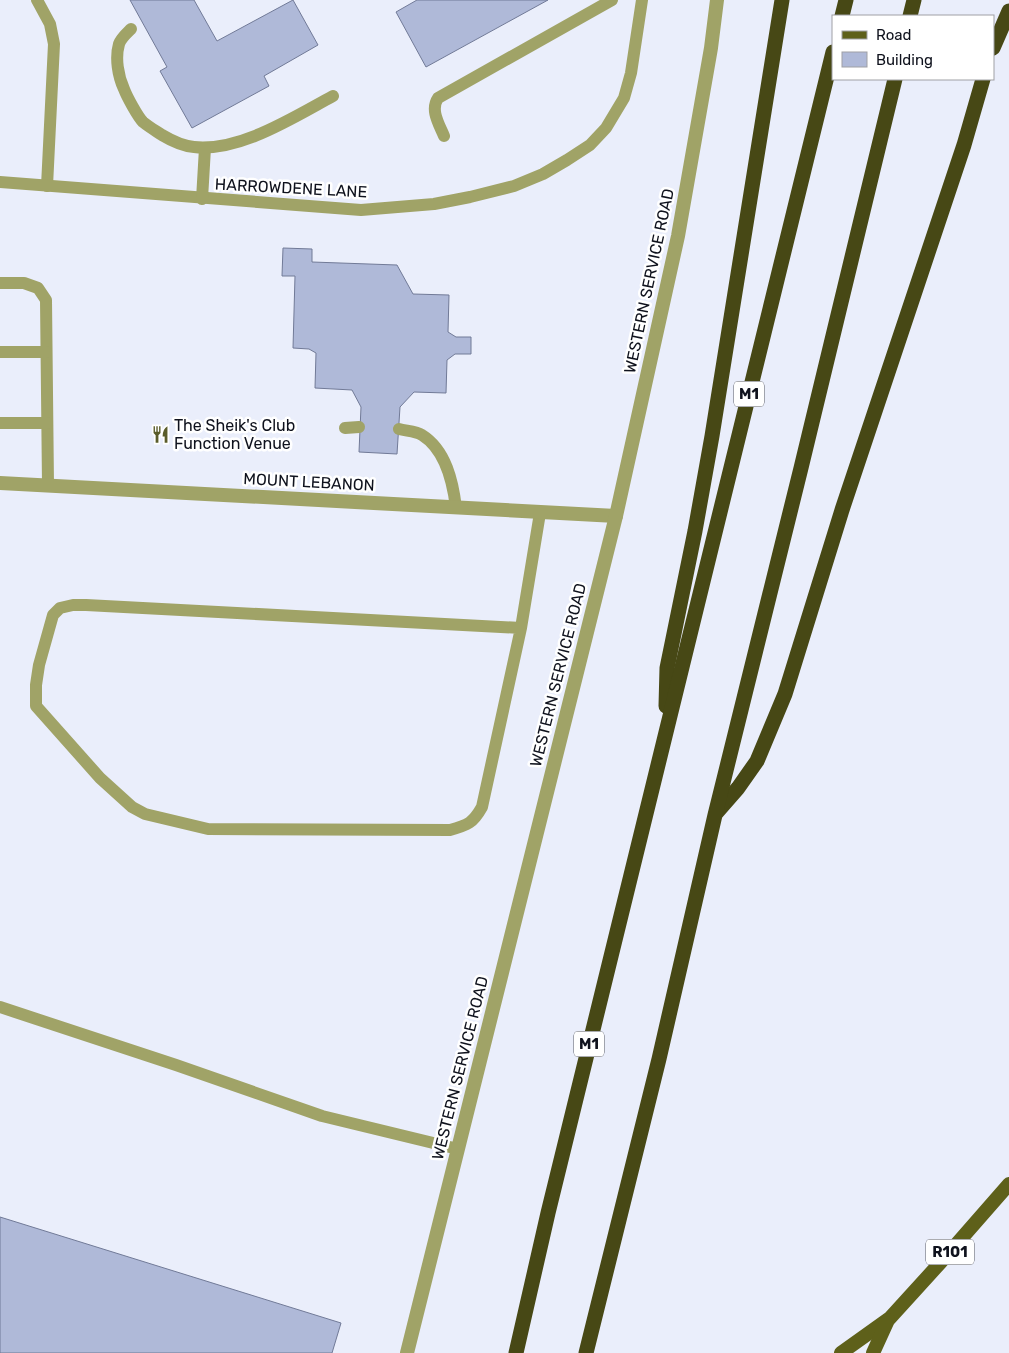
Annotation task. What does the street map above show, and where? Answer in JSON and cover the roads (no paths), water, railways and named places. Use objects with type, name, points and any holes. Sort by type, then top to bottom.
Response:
[{"type":"highway","points":[[665,735],[666,668],[695,531],[710,445],[782,0]]},
{"type":"highway","points":[[842,15],[846,0]]},
{"type":"highway","points":[[910,15],[914,0]]},
{"type":"highway","points":[[994,46],[1009,12]]},
{"type":"highway","name":"M1","points":[[516,1353],[548,1213],[832,56]]},
{"type":"highway","points":[[586,1353],[659,1059],[715,815],[895,80]]},
{"type":"highway","points":[[715,815],[738,788],[757,761],[785,694],[842,510],[964,145],[983,80]]},
{"type":"main road","name":"R101","points":[[841,1353],[890,1318],[1009,1184]]},
{"type":"main road","name":"R101","points":[[873,1353],[890,1318]]},
{"type":"street","name":"WESTERN SERVICE ROAD","points":[[407,1353],[616,516],[678,236],[711,48],[716,0]]},
{"type":"street","name":"MOUNT LEBANON","points":[[0,482],[616,516]]},
{"type":"lane","points":[[37,0],[50,24],[54,44],[47,186]]},
{"type":"lane","points":[[444,136],[436,117],[434,106],[438,98],[612,0]]},
{"type":"lane","name":"HARROWDENE LANE","points":[[0,182],[361,210],[434,204],[514,186],[543,174],[590,145],[606,128],[624,98],[632,73],[642,0]]},
{"type":"lane","points":[[131,29],[119,45],[118,73],[124,90],[142,121],[171,140],[192,147],[205,148],[238,142],[265,132],[333,96]]},
{"type":"lane","points":[[202,199],[205,148]]},
{"type":"lane","points":[[0,284],[24,283],[38,288],[46,300],[48,485]]},
{"type":"lane","points":[[0,352],[46,352]]},
{"type":"lane","points":[[0,423],[47,423]]},
{"type":"lane","points":[[345,428],[359,427]]},
{"type":"lane","points":[[399,429],[420,434],[432,444],[445,463],[453,486],[456,508]]},
{"type":"lane","points":[[521,628],[86,604],[73,605],[60,608],[53,615],[39,665],[36,685],[36,706],[100,778],[132,807],[145,814],[208,829],[450,830],[467,825],[476,818],[482,807],[521,628],[540,512]]},
{"type":"lane","points":[[0,1007],[322,1116],[458,1149]]},
{"type":"place","name":"The Sheik's Club Function Venue","points":[[160,434]]}]
